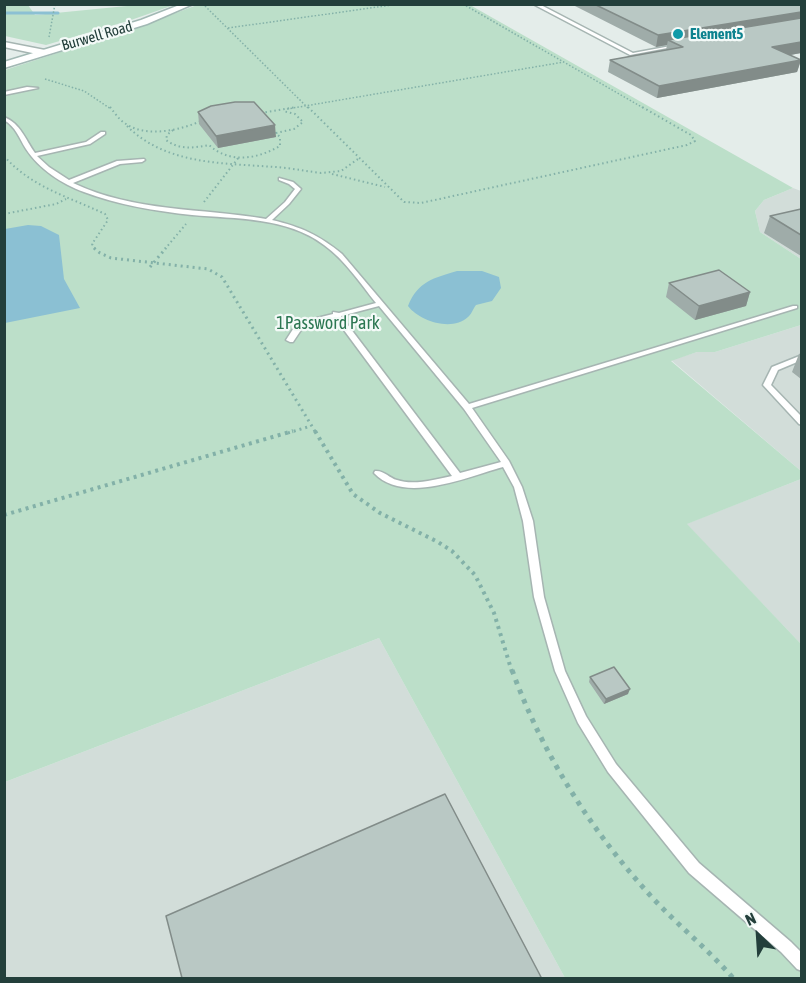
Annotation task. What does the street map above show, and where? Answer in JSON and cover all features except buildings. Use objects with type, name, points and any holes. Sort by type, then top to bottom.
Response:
[{"type":"main road","name":"Burwell Road","points":[[4,65],[144,22],[190,4]]},
{"type":"main road","points":[[4,44],[42,52]]},
{"type":"lane","points":[[535,4],[632,54],[677,46]]},
{"type":"lane","points":[[4,93],[36,88]]},
{"type":"lane","points":[[4,118],[21,131],[28,148],[48,169],[84,190],[140,206],[268,220],[304,231],[330,246],[467,407],[506,463],[518,487],[528,521],[545,625],[560,671],[582,719],[612,768],[694,868],[786,946],[801,964]]},
{"type":"lane","points":[[34,155],[88,143],[103,133]]},
{"type":"lane","points":[[70,182],[119,162],[142,160]]},
{"type":"lane","points":[[268,220],[288,204],[298,189],[281,179]]},
{"type":"lane","points":[[290,340],[300,325],[379,304]]},
{"type":"lane","points":[[467,407],[795,307]]},
{"type":"lane","points":[[336,314],[457,476]]},
{"type":"lane","points":[[801,357],[775,369],[767,385],[801,423]]},
{"type":"lane","points":[[378,473],[398,484],[409,484],[457,476],[506,463]]},
{"type":"path","points":[[49,38],[55,4]]},
{"type":"path","points":[[227,28],[399,4]]},
{"type":"path","points":[[205,6],[387,188],[404,202],[421,203],[687,145],[695,141],[691,135],[463,4]]},
{"type":"path","points":[[259,113],[564,62]]},
{"type":"path","points":[[40,78],[89,93],[104,102],[144,142],[188,157],[219,163],[328,173],[387,188]]},
{"type":"path","points":[[173,130],[167,135],[166,140],[176,146],[193,148],[209,145],[213,150],[231,156],[257,156],[280,146],[280,137],[276,134],[294,129],[303,122],[295,114],[280,111]]},
{"type":"path","points":[[127,125],[145,129],[173,130],[194,125],[204,119]]},
{"type":"path","points":[[4,156],[25,177],[66,199],[105,214],[108,220],[92,244],[100,255],[208,269],[222,277],[353,494],[365,505],[422,532],[464,562],[494,607],[510,667],[525,702],[569,788],[604,840],[634,877],[733,978]]},
{"type":"path","points":[[328,173],[345,169],[358,159]]},
{"type":"path","points":[[4,214],[56,204],[66,199]]},
{"type":"path","points":[[4,515],[311,426]]},
{"type":"shaded area","points":[[793,188],[801,191],[801,259],[760,232],[755,211],[764,200]]},
{"type":"shaded area","points":[[801,325],[801,471],[671,360],[697,352],[715,352]]},
{"type":"shaded area","points":[[801,479],[801,644],[686,524]]},
{"type":"shaded area","points":[[379,638],[565,978],[5,978],[5,782]]},
{"type":"green space","points":[[167,4],[171,6],[46,45],[5,36],[5,5],[28,5],[35,15]]},
{"type":"green space","name":"1Password Park","points":[[197,5],[470,5],[793,188],[764,200],[755,211],[760,232],[801,259],[801,325],[715,352],[697,352],[671,361],[801,471],[801,479],[687,524],[801,644],[801,978],[565,978],[379,638],[5,782],[5,70],[147,24]]},
{"type":"water","points":[[28,225],[41,226],[59,235],[64,279],[80,308],[5,323],[5,229]]},
{"type":"water","points":[[457,271],[482,271],[499,277],[501,288],[492,301],[476,305],[468,317],[453,324],[428,320],[408,306],[422,286]]},
{"type":"waterway","points":[[4,13],[58,13]]},
{"type":"place","name":"Element5","points":[[678,34]]}]
